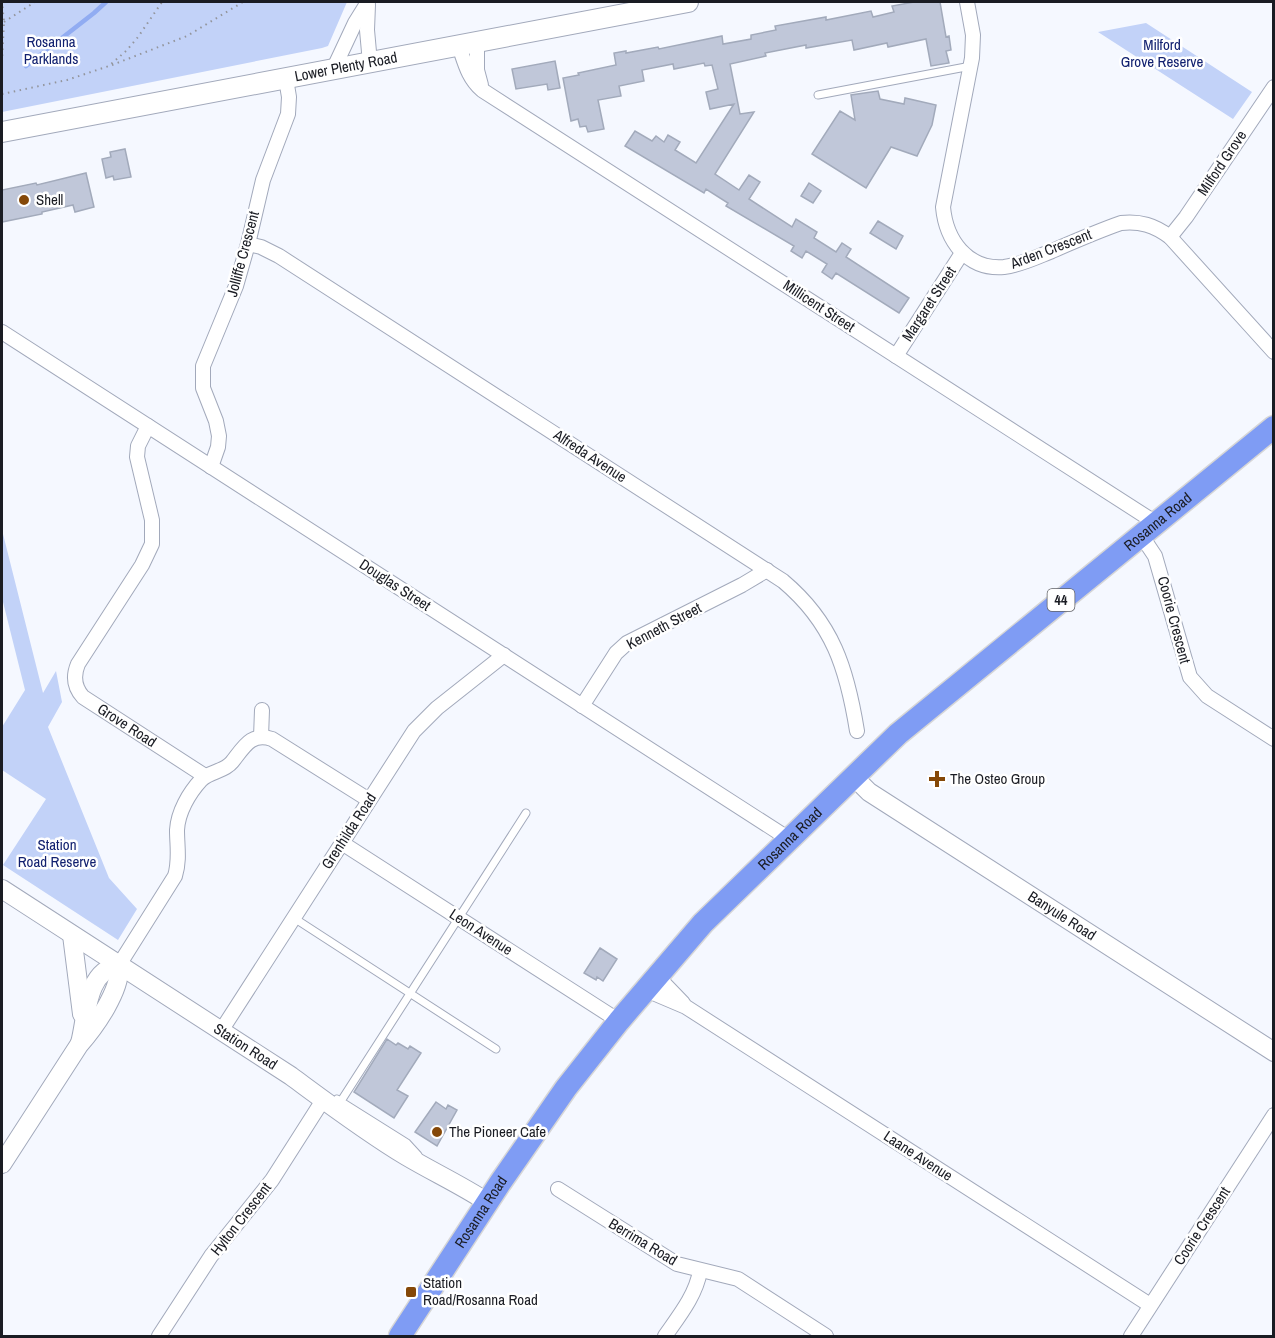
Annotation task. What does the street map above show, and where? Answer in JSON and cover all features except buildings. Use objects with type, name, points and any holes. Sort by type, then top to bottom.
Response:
[{"type":"highway","name":"Rosanna Road","points":[[400,1336],[487,1202],[566,1088],[703,923],[873,756],[937,701],[1274,427]]},
{"type":"main road","name":"Lower Plenty Road","points":[[2,132],[688,2]]},
{"type":"street","points":[[368,2],[367,30],[370,63]]},
{"type":"street","points":[[333,70],[355,23],[368,2]]},
{"type":"street","points":[[962,253],[950,236],[943,207],[971,66],[973,35],[967,2]]},
{"type":"street","name":"Millicent Street","points":[[468,44],[470,77],[473,83],[482,90],[896,356],[1148,529]]},
{"type":"street","name":"Jolliffe Crescent","points":[[211,467],[219,441],[217,427],[202,388],[203,366],[229,306],[248,244],[263,180],[288,114],[290,97],[286,79]]},
{"type":"street","name":"Milford Grove","points":[[1170,237],[1274,87]]},
{"type":"street","name":"Arden Crescent","points":[[962,253],[987,266],[1016,265],[1109,227],[1131,222],[1151,225],[1170,237],[1274,352]]},
{"type":"street","name":"Alfreda Avenue","points":[[248,244],[261,247],[279,256],[767,570],[796,592],[819,618],[837,652],[849,686],[857,731]]},
{"type":"street","name":"Margaret Street","points":[[896,356],[962,253]]},
{"type":"street","name":"Douglas Street","points":[[2,332],[789,839]]},
{"type":"street","points":[[199,459],[217,427]]},
{"type":"street","name":"Grove Road","points":[[153,429],[140,467],[152,520],[152,544],[142,565],[78,664],[75,680],[83,697],[206,776]]},
{"type":"street","name":"Coorie Crescent","points":[[1148,529],[1187,668],[1196,685],[1216,702],[1274,739]]},
{"type":"street","name":"Kenneth Street","points":[[582,706],[616,653],[627,644],[767,570]]},
{"type":"street","name":"Grenhilda Road","points":[[221,1030],[414,731],[429,715],[504,655]]},
{"type":"street","points":[[261,737],[262,710]]},
{"type":"street","points":[[2,1164],[79,1045],[94,1028],[120,978],[119,965],[175,876],[179,861],[177,829],[179,816],[197,785],[206,776],[229,765],[245,743],[261,737],[278,742],[369,800]]},
{"type":"street","name":"Banyule Road","points":[[853,776],[869,792],[1274,1052]]},
{"type":"street","name":"Leon Avenue","points":[[342,843],[619,1022]]},
{"type":"street","name":"Station Road","points":[[2,889],[291,1076],[330,1098],[405,1156],[487,1202]]},
{"type":"street","points":[[72,935],[83,1021]]},
{"type":"street","points":[[79,1045],[88,999],[102,974],[110,967],[119,965]]},
{"type":"street","name":"Laane Avenue","points":[[651,983],[1150,1305]]},
{"type":"street","name":"Hylton Crescent","points":[[159,1336],[211,1256],[272,1180],[330,1098]]},
{"type":"street","name":"Coorie Crescent","points":[[1131,1336],[1274,1115]]},
{"type":"street","name":"Berrima Road","points":[[558,1189],[677,1264],[738,1279],[826,1336]]},
{"type":"street","points":[[665,1336],[693,1295],[700,1270]]},
{"type":"lane","points":[[818,95],[971,66]]},
{"type":"lane","points":[[330,1098],[411,993],[526,813]]},
{"type":"lane","points":[[294,918],[496,1049]]},
{"type":"path","points":[[2,62],[3,2]]},
{"type":"path","points":[[4,22],[35,2]]},
{"type":"path","points":[[109,66],[138,37],[162,2]]},
{"type":"path","points":[[2,94],[67,80],[109,66],[187,36],[243,2]]},
{"type":"green space","name":"Rosanna Parklands","points":[[2,2],[347,2],[328,46],[322,48],[2,112]]},
{"type":"green space","name":"Milford Grove Reserve","points":[[1146,23],[1252,92],[1233,119],[1098,32]]},
{"type":"green space","name":"Station Road Reserve","points":[[2,530],[43,693],[56,671],[62,702],[48,727],[109,878],[137,909],[118,940],[3,865],[46,799],[2,770],[2,727],[25,690],[2,598]]},
{"type":"waterway","points":[[26,66],[106,2]]},
{"type":"place","name":"Shell","points":[[24,200]]},
{"type":"place","name":"The Osteo Group","points":[[937,779]]},
{"type":"place","name":"The Pioneer Cafe","points":[[437,1132]]},
{"type":"place","name":"Station Road/Rosanna Road","points":[[411,1292]]}]
